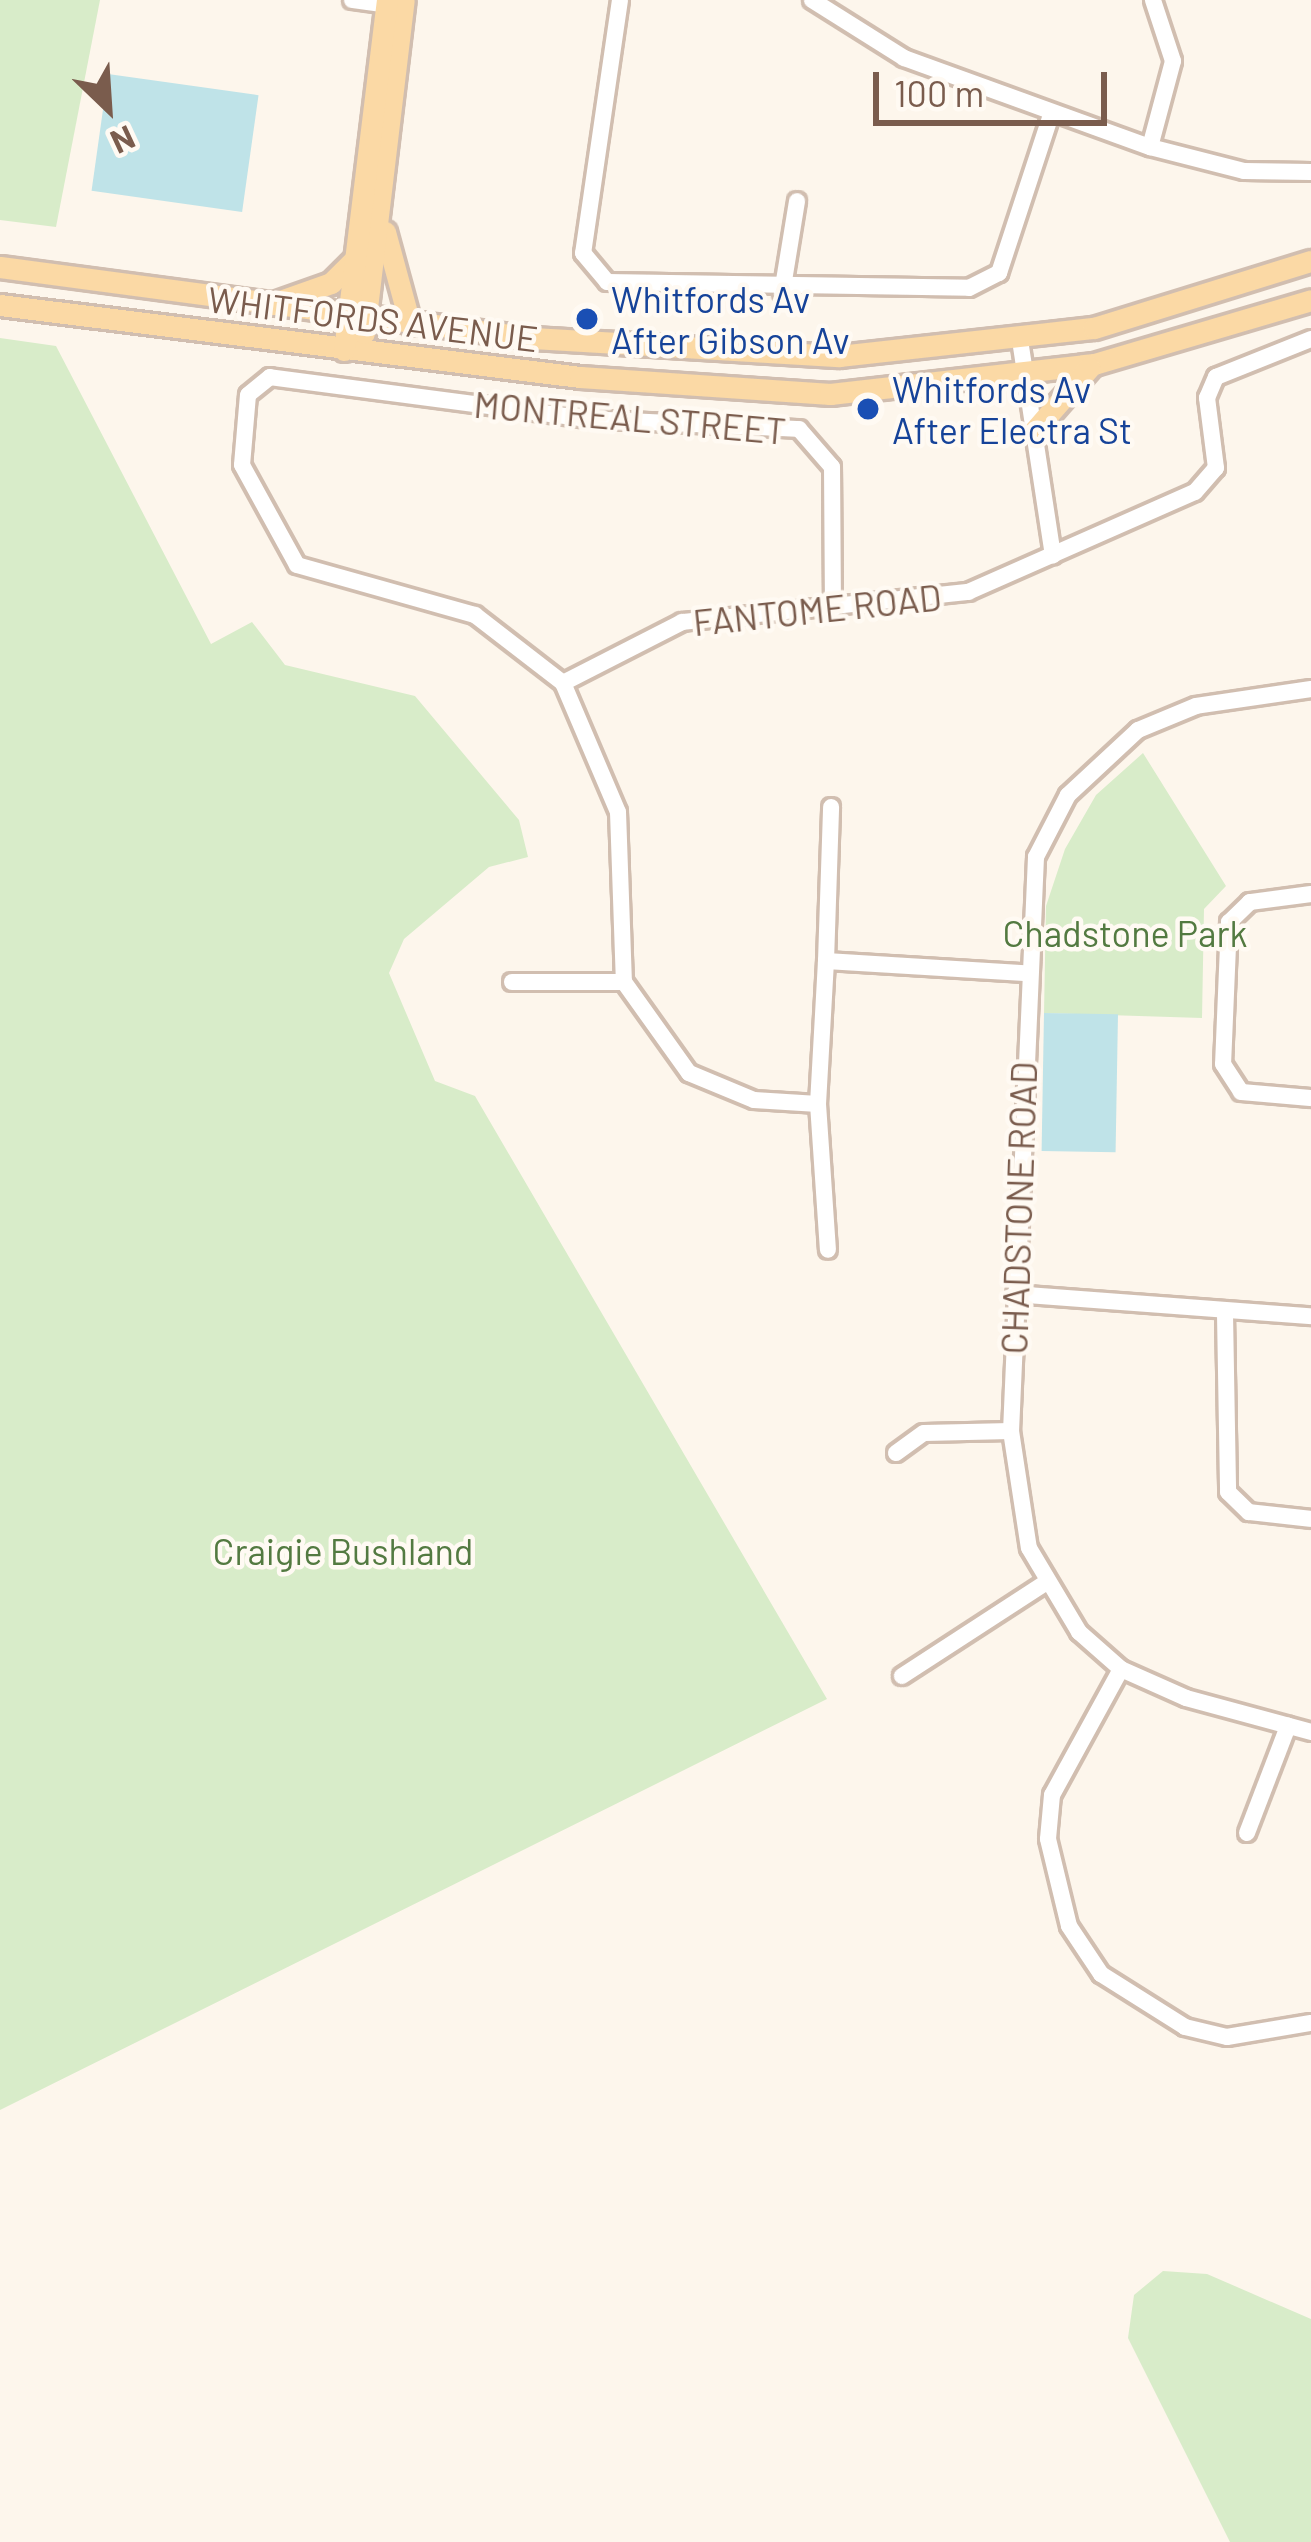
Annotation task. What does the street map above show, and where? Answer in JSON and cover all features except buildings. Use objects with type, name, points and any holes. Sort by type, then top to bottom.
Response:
[{"type":"main road","points":[[353,351],[381,213],[396,3]]},
{"type":"main road","points":[[357,318],[358,253],[396,3]]},
{"type":"main road","points":[[381,213],[410,324]]},
{"type":"main road","points":[[266,307],[331,283],[358,253]]},
{"type":"main road","name":"WHITFORDS AVENUE","points":[[0,267],[357,318],[757,356],[1020,340],[1158,312],[1311,262]]},
{"type":"main road","name":"WHITFORDS AVENUE","points":[[0,305],[353,351],[746,392],[1025,376],[1094,364],[1311,300]]},
{"type":"main road","points":[[1034,431],[1094,364]]},
{"type":"street","points":[[352,0],[396,3]]},
{"type":"street","points":[[620,0],[585,227],[591,270],[607,282],[782,293],[969,288],[998,273],[1052,112]]},
{"type":"street","points":[[812,0],[904,58],[1150,147],[1244,171],[1311,172]]},
{"type":"street","points":[[1150,147],[1173,62],[1153,0]]},
{"type":"street","points":[[782,293],[796,201]]},
{"type":"street","name":"FANTOME ROAD","points":[[562,683],[682,622],[968,592],[1053,555],[1210,480],[1216,377],[1311,339]]},
{"type":"street","points":[[1020,340],[1053,555]]},
{"type":"street","name":"MONTREAL STREET","points":[[562,683],[475,615],[297,565],[238,445],[248,395],[269,376],[588,419],[799,429],[832,467],[833,609]]},
{"type":"street","points":[[562,683],[618,812],[624,982],[689,1073],[754,1100],[818,1104]]},
{"type":"street","name":"CHADSTONE ROAD","points":[[1311,689],[1196,706],[1112,748],[1068,795],[1036,857],[1025,973],[1011,1431],[1017,1507],[1045,1583],[1121,1669],[1311,1732]]},
{"type":"street","points":[[828,1250],[818,1104],[831,807]]},
{"type":"street","points":[[1311,894],[1250,902],[1229,922],[1222,1064],[1241,1092],[1311,1098]]},
{"type":"street","points":[[826,961],[1025,973]]},
{"type":"street","points":[[512,982],[624,982]]},
{"type":"street","points":[[1015,1294],[1226,1314],[1311,1316]]},
{"type":"street","points":[[1226,1314],[1228,1492],[1249,1512],[1311,1519]]},
{"type":"street","points":[[896,1453],[924,1432],[1011,1431]]},
{"type":"street","points":[[902,1676],[1045,1583]]},
{"type":"street","points":[[1121,1669],[1052,1795],[1048,1838],[1069,1926],[1101,1974],[1185,2027],[1227,2037],[1311,2024]]},
{"type":"street","points":[[1247,1833],[1288,1726]]},
{"type":"green space","points":[[0,0],[100,0],[56,227],[0,220]]},
{"type":"green space","name":"Craigie Bushland","points":[[0,338],[56,346],[211,644],[252,622],[285,665],[415,696],[519,820],[528,857],[489,867],[404,939],[389,973],[435,1081],[475,1096],[827,1699],[0,2110]]},
{"type":"green space","name":"Chadstone Park","points":[[1143,753],[1226,886],[1204,909],[1202,1018],[1044,1013],[1046,906],[1065,849],[1096,795]]},
{"type":"green space","points":[[1163,2271],[1207,2274],[1311,2319],[1311,2542],[1230,2542],[1128,2338],[1134,2295]]},
{"type":"water","points":[[108,74],[259,95],[242,212],[92,191]]},
{"type":"water","points":[[1044,1013],[1118,1014],[1116,1152],[1042,1151]]},
{"type":"place","name":"Whitfords Av After Gibson Av","points":[[587,319]]},
{"type":"place","name":"Whitfords Av After Electra St","points":[[868,409]]}]
